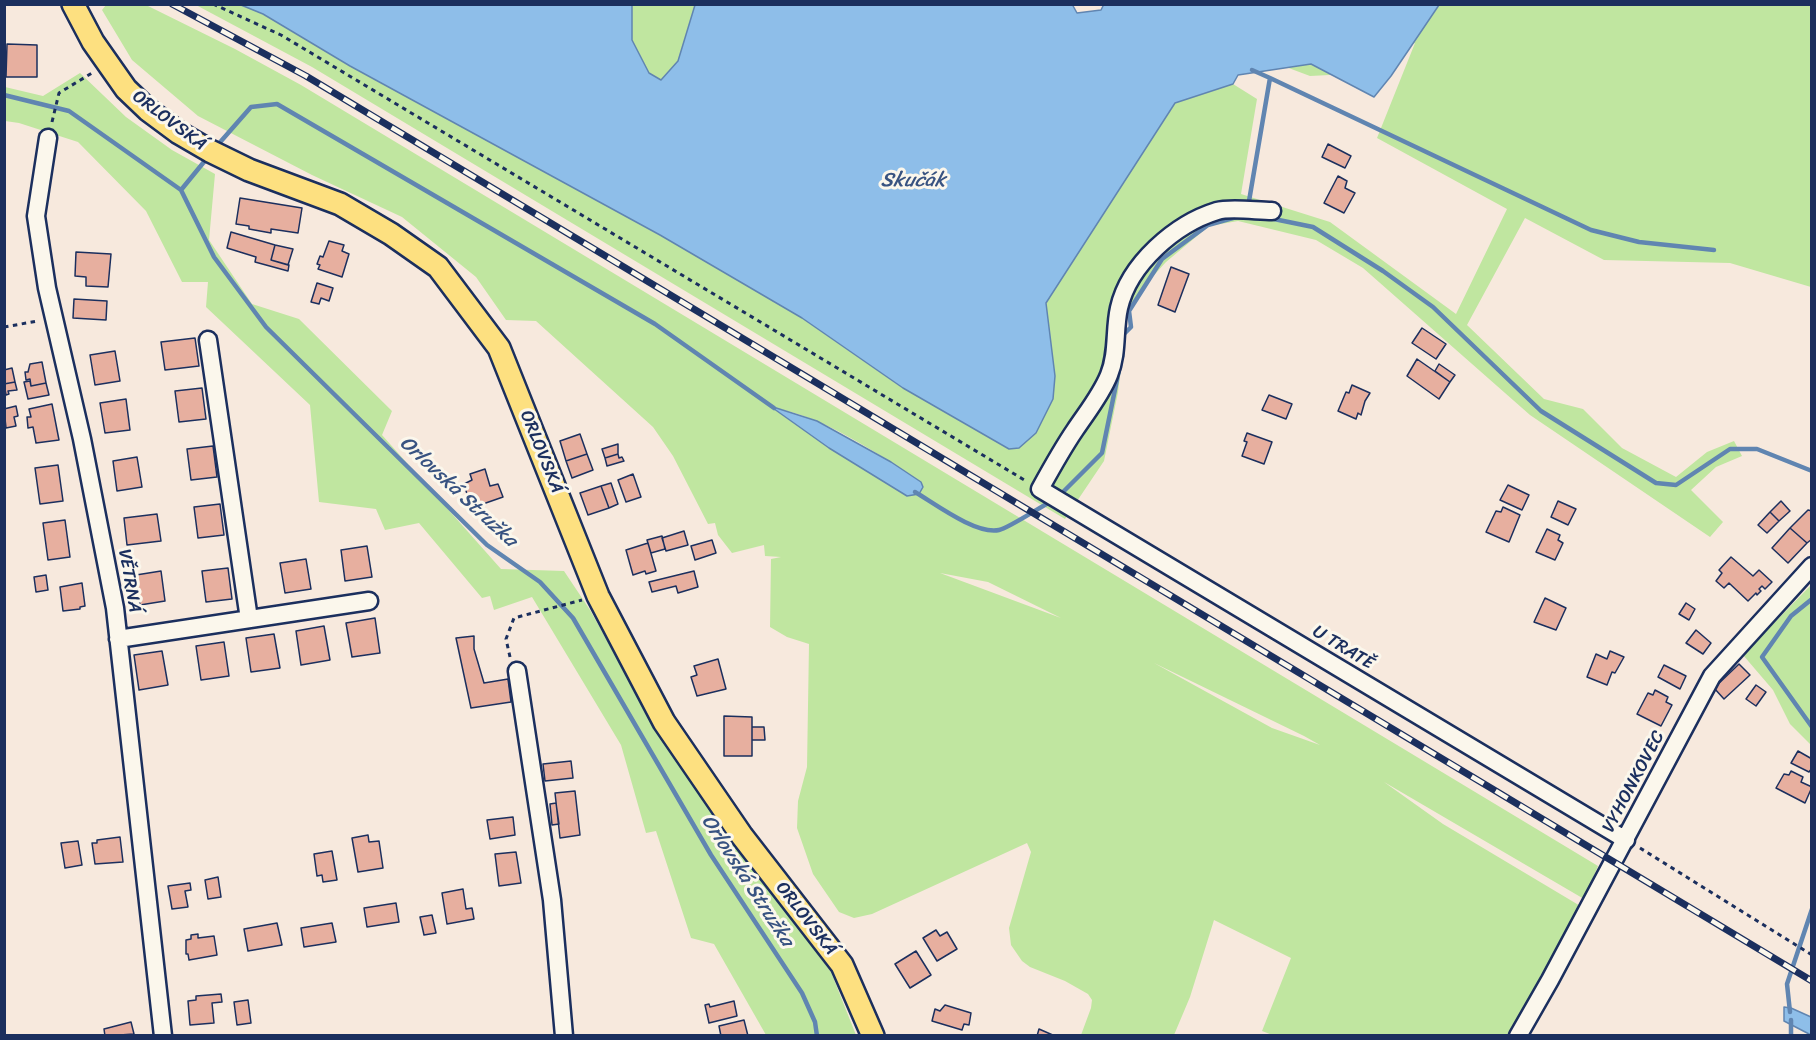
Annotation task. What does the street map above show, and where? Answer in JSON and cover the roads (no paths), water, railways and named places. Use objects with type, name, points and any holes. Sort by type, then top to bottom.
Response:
[{"type":"main road","name":"ORLOVSKÁ","points":[[73,4],[93,42],[126,89],[148,110],[179,133],[210,152],[249,170],[340,204],[391,234],[438,267],[499,348],[598,596],[663,722],[742,836],[842,965],[873,1035]]},
{"type":"street","name":"VĚTRNÁ","points":[[48,138],[36,216],[47,288],[82,439],[115,608],[163,1035]]},
{"type":"street","name":"U TRATĚ","points":[[1265,211],[1219,210],[1192,222],[1173,234],[1136,270],[1126,286],[1119,308],[1116,350],[1110,374],[1101,392],[1074,431],[1043,491],[1626,840]]},
{"type":"street","points":[[208,340],[249,619]]},
{"type":"street","name":"VYHONKOVEC","points":[[1518,1035],[1626,840],[1712,676],[1812,566]]},
{"type":"street","points":[[118,639],[369,601]]},
{"type":"street","points":[[517,670],[552,900],[564,1035]]},
{"type":"water","name":"Skučák","points":[[1072,4],[1077,13],[1101,10],[1104,4],[1439,5],[1374,97],[1311,64],[1238,75],[1233,84],[1175,103],[1046,303],[1055,376],[1053,399],[1036,433],[1019,448],[1009,449],[903,388],[802,318],[660,235],[350,66],[263,14],[241,5],[632,5],[632,40],[649,73],[661,80],[678,61],[695,5]]},
{"type":"water","points":[[770,406],[817,421],[891,462],[921,482],[923,487],[919,494],[907,496],[829,448]]},
{"type":"water","points":[[1784,1007],[1811,1017],[1811,1035],[1784,1021]]},
{"type":"waterway","points":[[1248,207],[1270,78],[1252,70]]},
{"type":"waterway","points":[[1270,78],[1591,230],[1639,242],[1714,250]]},
{"type":"waterway","name":"Orlovská Stružka","points":[[4,95],[69,111],[181,190],[214,257],[266,327],[487,545],[540,582],[573,618],[711,855],[802,993],[815,1022],[817,1036]]},
{"type":"waterway","points":[[215,148],[251,107],[277,104],[655,324],[774,408]]},
{"type":"waterway","points":[[181,190],[208,157]]},
{"type":"waterway","points":[[1122,357],[1123,335],[1131,327],[1129,311],[1162,259],[1208,225],[1240,216]]},
{"type":"waterway","points":[[1269,218],[1313,227],[1383,271],[1433,307],[1541,411],[1656,483],[1676,485],[1730,449],[1757,449],[1812,471]]},
{"type":"waterway","points":[[1059,496],[1102,453],[1120,365]]},
{"type":"waterway","points":[[915,492],[967,523],[990,530],[999,530],[1017,522],[1052,501]]},
{"type":"waterway","points":[[1812,599],[1791,616],[1762,657],[1812,727]]},
{"type":"waterway","points":[[1790,1012],[1787,984],[1812,909]]},
{"type":"waterway","points":[[1791,1020],[1791,1036]]},
{"type":"railway","points":[[172,4],[306,76],[1812,981]]}]
